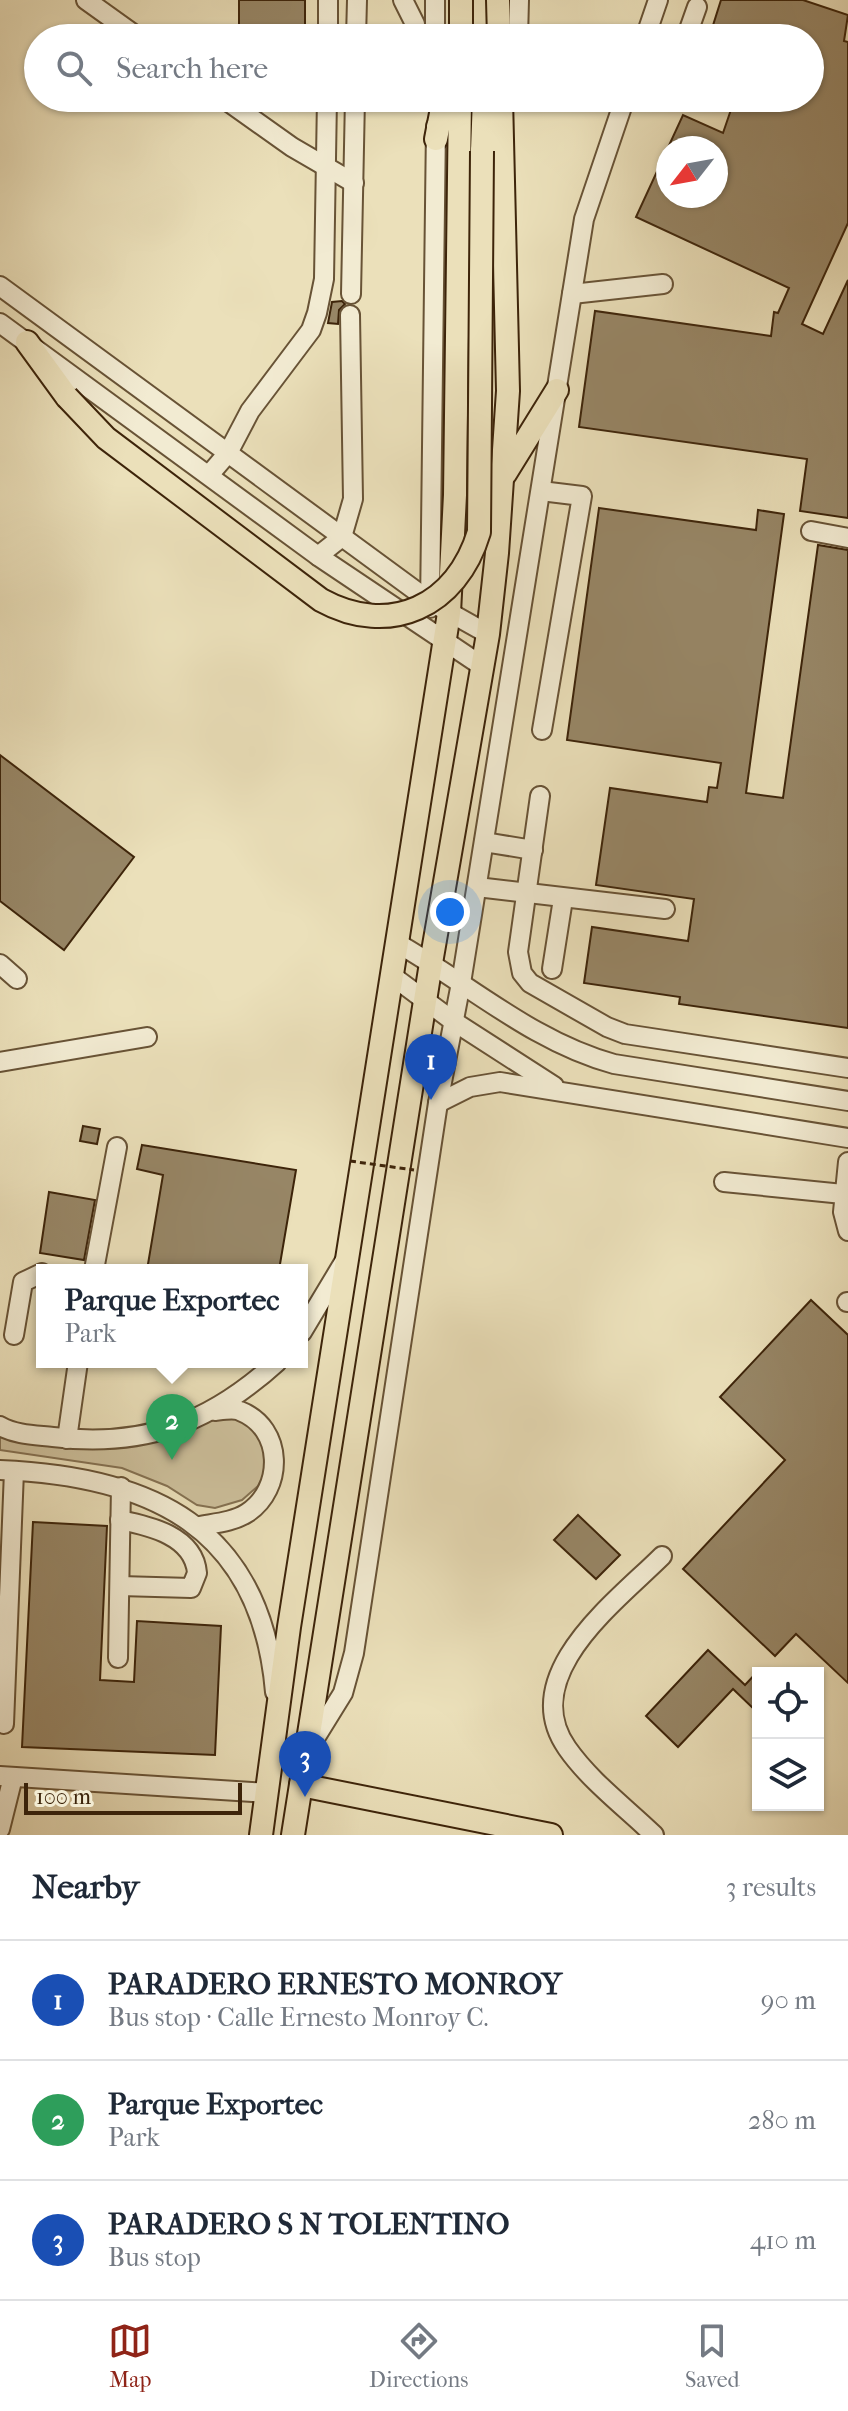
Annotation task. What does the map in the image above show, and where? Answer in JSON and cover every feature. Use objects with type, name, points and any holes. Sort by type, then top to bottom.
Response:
[{"type":"main road","points":[[486,0],[486,24]]},
{"type":"main road","points":[[498,0],[499,24]]},
{"type":"main road","points":[[436,139],[441,112]]},
{"type":"main road","points":[[261,1835],[397,943],[455,495],[460,112]]},
{"type":"main road","points":[[27,342],[67,397],[106,438],[321,600],[347,612],[375,617],[404,612],[430,602],[465,567],[479,532],[483,112]]},
{"type":"main road","points":[[293,1835],[431,963],[488,634],[502,479],[509,315],[503,112]]},
{"type":"main road","points":[[502,479],[557,390]]},
{"type":"main road","points":[[301,1785],[551,1835]]},
{"type":"street","points":[[86,0],[119,24]]},
{"type":"street","points":[[328,0],[328,24]]},
{"type":"street","points":[[356,24],[357,0]]},
{"type":"street","points":[[403,0],[415,24]]},
{"type":"street","points":[[435,0],[435,24]]},
{"type":"street","points":[[518,24],[519,0]]},
{"type":"street","points":[[650,24],[658,0]]},
{"type":"street","points":[[691,24],[697,7]]},
{"type":"street","points":[[243,112],[292,147],[354,183]]},
{"type":"street","points":[[209,475],[228,453],[250,411],[311,330],[317,313],[324,279],[327,112]]},
{"type":"street","points":[[351,294],[355,112]]},
{"type":"street","points":[[436,112],[440,608]]},
{"type":"street","points":[[309,1748],[343,1693],[354,1653],[438,1103],[477,887],[584,219],[620,112]]},
{"type":"street","points":[[572,294],[663,284]]},
{"type":"street","points":[[0,286],[440,608],[488,634]]},
{"type":"street","points":[[318,556],[342,537],[353,499],[350,315]]},
{"type":"street","points":[[0,323],[318,556],[482,666]]},
{"type":"street","points":[[541,491],[582,496],[542,730]]},
{"type":"street","points":[[811,531],[848,538]]},
{"type":"street","points":[[540,796],[518,952],[522,973],[530,983],[625,1034],[848,1068]]},
{"type":"street","points":[[484,842],[533,850]]},
{"type":"street","points":[[477,887],[665,909]]},
{"type":"street","points":[[552,969],[563,899]]},
{"type":"street","points":[[397,943],[497,1007],[585,1056],[614,1064],[848,1101]]},
{"type":"street","points":[[0,964],[17,979]]},
{"type":"street","points":[[391,975],[453,1021],[560,1090]]},
{"type":"street","points":[[0,1062],[147,1037]]},
{"type":"street","points":[[438,1103],[485,1083],[560,1090],[848,1138]]},
{"type":"street","points":[[95,1264],[117,1147]]},
{"type":"street","points":[[848,1162],[843,1194],[848,1231]]},
{"type":"street","points":[[724,1182],[843,1194]]},
{"type":"street","points":[[308,1322],[350,1253]]},
{"type":"street","points":[[14,1335],[23,1282],[36,1276]]},
{"type":"street","points":[[67,1439],[77,1368]]},
{"type":"street","points":[[0,1426],[11,1432],[67,1439],[149,1436],[214,1411],[269,1368]]},
{"type":"street","points":[[199,1526],[229,1521],[247,1513],[259,1503],[272,1480],[274,1468],[275,1457],[269,1436],[259,1424],[239,1410],[214,1411]]},
{"type":"street","points":[[4,1724],[7,1471],[121,1487],[165,1505],[199,1526],[224,1552],[247,1588],[263,1624],[272,1662],[277,1721]]},
{"type":"street","points":[[118,1658],[121,1487]]},
{"type":"street","points":[[120,1520],[147,1525],[170,1535],[189,1551],[197,1573],[191,1588],[120,1586]]},
{"type":"street","points":[[654,1835],[585,1770],[565,1745],[555,1712],[556,1680],[582,1636],[662,1556]]},
{"type":"street","points":[[0,1829],[6,1777],[268,1793]]},
{"type":"path","points":[[350,1161],[414,1170]]},
{"type":"shaded area","points":[[206,1415],[243,1417],[268,1449],[263,1477],[258,1486],[242,1500],[215,1508],[197,1505],[167,1486],[122,1468],[0,1450],[0,1431],[67,1441]]},
{"type":"building","points":[[239,0],[305,0],[305,24],[239,24]]},
{"type":"building","points":[[721,0],[803,0],[848,15],[844,41],[848,42],[848,223],[802,324],[823,334],[848,280],[848,518],[800,511],[807,459],[579,427],[595,311],[771,336],[774,312],[778,313],[789,288],[636,217],[656,174],[656,208],[728,208],[728,136],[673,136],[683,115],[723,133],[730,112],[824,112],[824,24],[713,24]]},
{"type":"building","points":[[342,301],[345,304],[339,310],[338,324],[328,323],[332,302]]},
{"type":"building","points":[[599,508],[756,530],[758,510],[784,514],[746,793],[783,798],[818,545],[848,550],[848,1028],[679,1004],[680,997],[584,983],[592,927],[688,941],[694,899],[596,885],[610,788],[707,802],[709,787],[717,788],[721,763],[567,740]]},
{"type":"building","points":[[0,755],[134,857],[64,950],[0,901]]},
{"type":"building","points":[[83,1126],[100,1129],[97,1144],[80,1141]]},
{"type":"building","points":[[142,1145],[296,1170],[280,1264],[148,1264],[163,1175],[137,1169]]},
{"type":"building","points":[[49,1192],[95,1200],[84,1260],[40,1253]]},
{"type":"building","points":[[811,1300],[848,1335],[848,1683],[796,1634],[775,1656],[683,1569],[785,1460],[720,1397]]},
{"type":"building","points":[[578,1515],[620,1555],[596,1579],[554,1540]]},
{"type":"building","points":[[33,1522],[107,1526],[100,1680],[134,1682],[137,1621],[221,1626],[215,1755],[22,1747]]},
{"type":"building","points":[[708,1650],[745,1685],[752,1677],[752,1707],[733,1689],[678,1747],[646,1716]]},
{"type":"place","name":"PARADERO ERNESTO MONROY","points":[[431,1100]]},
{"type":"place","name":"Parque Exportec","points":[[172,1460]]},
{"type":"place","name":"PARADERO S N TOLENTINO","points":[[305,1797]]}]
